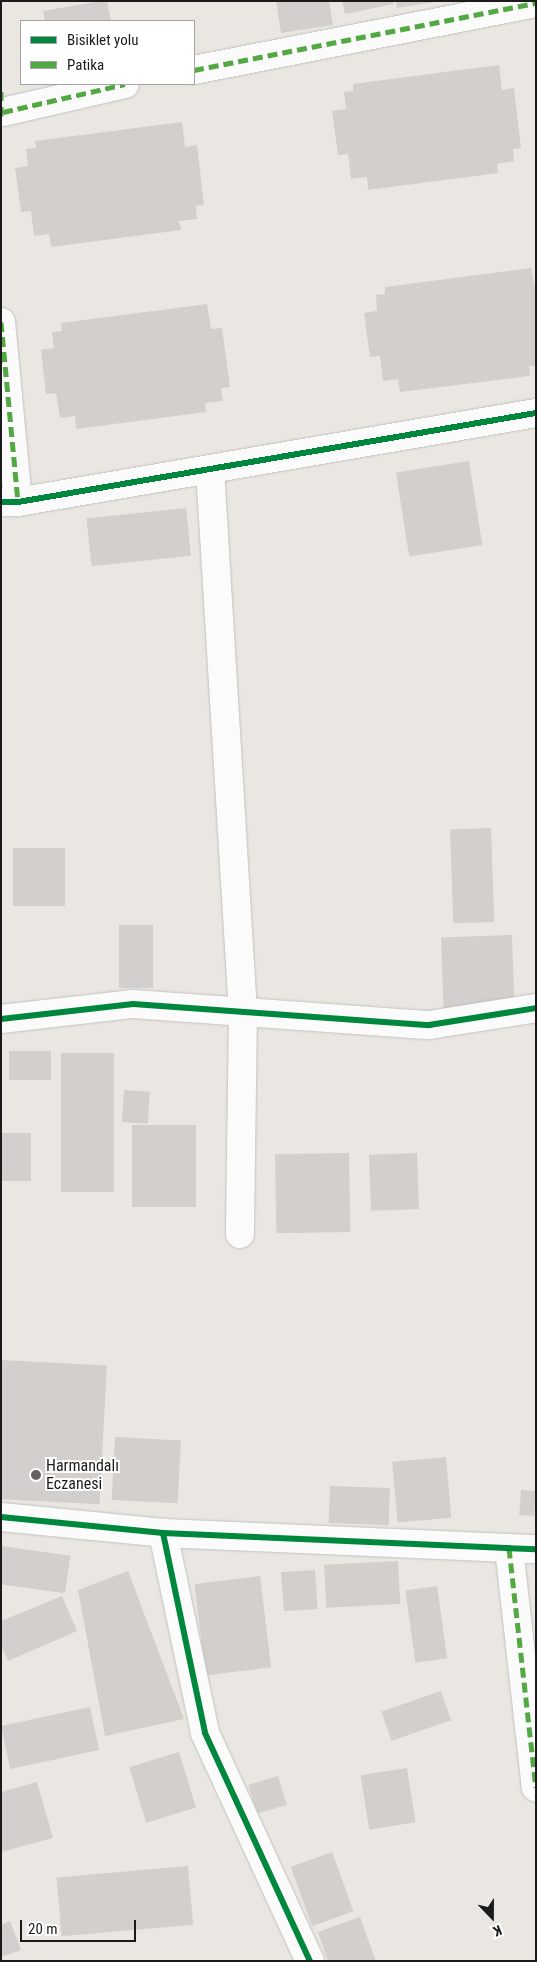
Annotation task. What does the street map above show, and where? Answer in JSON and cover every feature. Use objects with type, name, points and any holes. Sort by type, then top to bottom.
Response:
[{"type":"street","points":[[195,70],[536,3]]},
{"type":"street","points":[[2,106],[119,85]]},
{"type":"street","points":[[1,322],[10,502],[536,413]]},
{"type":"street","points":[[210,468],[243,1013],[240,1234]]},
{"type":"street","points":[[1,1019],[133,1004],[243,1013],[428,1024],[536,1008]]},
{"type":"street","points":[[1,1517],[163,1533],[536,1549]]},
{"type":"street","points":[[163,1533],[205,1733],[310,1961]]},
{"type":"street","points":[[509,1548],[536,1787]]},
{"type":"building","points":[[107,1],[111,20],[45,20],[43,11]]},
{"type":"building","points":[[276,1],[329,1],[333,25],[281,33]]},
{"type":"building","points":[[342,1],[393,1],[394,4],[345,14]]},
{"type":"building","points":[[396,1],[435,1],[435,2],[397,8]]},
{"type":"building","points":[[499,65],[502,90],[514,88],[521,148],[513,149],[514,161],[497,164],[498,173],[368,190],[367,177],[351,179],[348,154],[338,155],[332,111],[346,109],[344,92],[353,91],[353,84]]},
{"type":"building","points":[[182,122],[185,147],[197,145],[204,205],[196,206],[197,219],[179,221],[181,230],[51,247],[49,234],[34,236],[31,211],[21,212],[15,168],[28,166],[26,149],[36,148],[35,141]]},
{"type":"building","points":[[531,268],[536,292],[536,366],[529,366],[530,376],[400,392],[398,379],[383,381],[380,356],[370,357],[364,313],[377,311],[376,295],[385,294],[385,287]]},
{"type":"building","points":[[207,304],[211,329],[222,328],[230,387],[221,388],[223,401],[205,403],[206,412],[76,429],[75,416],[60,418],[56,393],[46,394],[41,350],[54,348],[52,332],[62,331],[61,323]]},
{"type":"building","points":[[469,461],[482,545],[409,557],[396,473]]},
{"type":"building","points":[[186,508],[191,556],[92,566],[87,518]]},
{"type":"building","points":[[491,828],[494,922],[453,923],[450,829]]},
{"type":"building","points":[[13,848],[65,848],[65,906],[13,906]]},
{"type":"building","points":[[119,925],[153,925],[153,988],[119,988]]},
{"type":"building","points":[[512,935],[515,1009],[444,1011],[441,937]]},
{"type":"building","points":[[9,1051],[51,1051],[51,1080],[9,1080]]},
{"type":"building","points":[[61,1053],[114,1053],[114,1192],[61,1192]]},
{"type":"building","points":[[124,1090],[150,1092],[148,1124],[122,1122]]},
{"type":"building","points":[[132,1125],[196,1125],[196,1207],[132,1207]]},
{"type":"building","points":[[1,1133],[31,1133],[31,1181],[1,1181]]},
{"type":"building","points":[[349,1153],[350,1232],[276,1233],[275,1154]]},
{"type":"building","points":[[417,1153],[419,1209],[371,1211],[369,1155]]},
{"type":"building","points":[[1,1360],[107,1366],[100,1504],[1,1499]]},
{"type":"building","points":[[115,1437],[181,1440],[178,1503],[112,1500]]},
{"type":"building","points":[[446,1457],[451,1518],[398,1522],[392,1462]]},
{"type":"building","points":[[330,1486],[390,1488],[389,1525],[329,1523]]},
{"type":"building","points":[[521,1490],[536,1491],[534,1516],[519,1515]]},
{"type":"building","points":[[1,1546],[70,1556],[65,1593],[1,1584]]},
{"type":"building","points":[[398,1561],[400,1604],[326,1608],[324,1565]]},
{"type":"building","points":[[315,1570],[318,1609],[284,1611],[281,1572]]},
{"type":"building","points":[[128,1571],[184,1719],[105,1736],[78,1590]]},
{"type":"building","points":[[260,1576],[271,1667],[206,1675],[194,1584]]},
{"type":"building","points":[[437,1586],[447,1658],[415,1663],[405,1590]]},
{"type":"building","points":[[62,1596],[77,1631],[8,1661],[1,1645],[1,1621]]},
{"type":"building","points":[[441,1691],[451,1720],[392,1741],[381,1712]]},
{"type":"building","points":[[90,1707],[99,1750],[10,1769],[1,1726]]},
{"type":"building","points":[[179,1752],[196,1807],[146,1823],[129,1767]]},
{"type":"building","points":[[407,1768],[416,1822],[369,1830],[361,1775]]},
{"type":"building","points":[[278,1776],[287,1805],[257,1814],[248,1785]]},
{"type":"building","points":[[37,1782],[53,1838],[1,1852],[1,1792]]},
{"type":"building","points":[[332,1852],[354,1911],[312,1926],[291,1867]]},
{"type":"building","points":[[188,1866],[193,1925],[62,1936],[57,1878]]},
{"type":"building","points":[[360,1917],[376,1961],[328,1961],[318,1932]]},
{"type":"building","points":[[10,1921],[21,1950],[1,1957],[1,1925]]},
{"type":"marked path","points":[[195,70],[536,3]]},
{"type":"marked path","points":[[3,112],[121,85]]},
{"type":"marked path","points":[[1,91],[1,116]]},
{"type":"marked path","points":[[1,322],[18,502]]},
{"type":"marked path","points":[[509,1548],[536,1787]]},
{"type":"cycle path","points":[[1,502],[18,502],[536,413]]},
{"type":"cycle path","points":[[1,1019],[133,1004],[429,1025],[536,1008]]},
{"type":"cycle path","points":[[1,1517],[163,1533],[536,1549]]},
{"type":"cycle path","points":[[163,1533],[205,1733],[310,1961]]},
{"type":"place","name":"Harmandalı Eczanesi","points":[[36,1475]]}]
